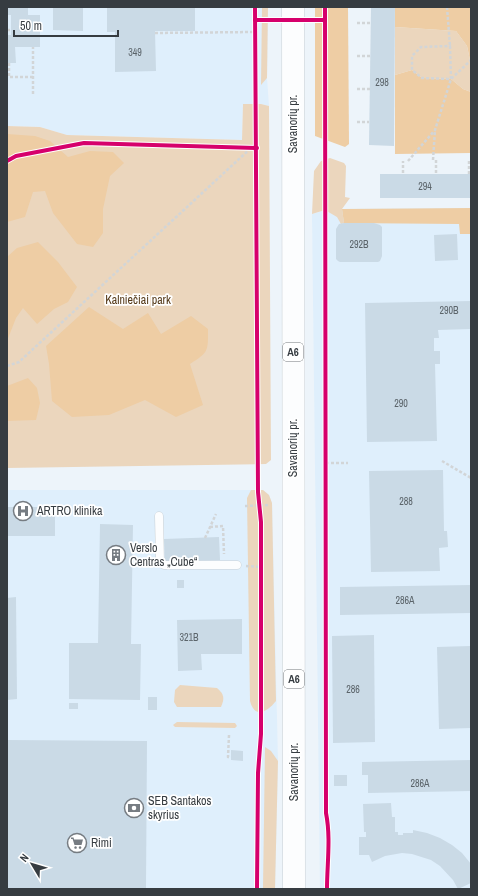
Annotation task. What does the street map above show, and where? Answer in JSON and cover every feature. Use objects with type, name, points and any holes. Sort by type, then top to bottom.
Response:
[{"type":"main road","name":"Savanorių pr.","points":[[293,7],[294,889]]},
{"type":"lane","points":[[159,516],[160,562],[164,565],[237,566]]},
{"type":"path","points":[[436,174],[435,130],[451,79],[447,7]]},
{"type":"path","points":[[357,23],[370,23]]},
{"type":"path","points":[[155,33],[255,32]]},
{"type":"path","points":[[450,46],[421,46],[412,56],[412,70],[422,78],[451,79],[471,60]]},
{"type":"path","points":[[33,47],[33,94]]},
{"type":"path","points":[[357,56],[370,56]]},
{"type":"path","points":[[9,63],[9,77],[33,77]]},
{"type":"path","points":[[357,89],[370,89]]},
{"type":"path","points":[[357,122],[369,122]]},
{"type":"path","points":[[408,161],[435,130]]},
{"type":"path","points":[[7,366],[19,362],[251,148]]},
{"type":"path","points":[[469,160],[469,174]]},
{"type":"path","points":[[403,161],[403,174]]},
{"type":"path","points":[[442,461],[471,478]]},
{"type":"path","points":[[326,463],[348,463]]},
{"type":"path","points":[[245,506],[270,505]]},
{"type":"path","points":[[205,538],[216,514]]},
{"type":"path","points":[[210,527],[223,526],[224,554]]},
{"type":"path","points":[[229,735],[228,757],[231,757]]},
{"type":"shaded area","points":[[7,7],[268,7],[267,78],[269,106],[261,104],[243,104],[242,140],[67,135],[40,127],[7,126]]},
{"type":"shaded area","points":[[315,7],[348,7],[349,144],[345,147],[315,136]]},
{"type":"shaded area","points":[[395,7],[471,7],[471,65],[467,46],[456,31],[395,27]]},
{"type":"shaded area","points":[[412,70],[422,78],[451,79],[463,89],[471,92],[471,153],[395,154],[395,75]]},
{"type":"shaded area","points":[[7,134],[35,136],[50,141],[68,157],[90,151],[113,152],[124,163],[110,176],[103,209],[103,233],[93,247],[77,244],[53,213],[45,191],[33,192],[25,217],[7,222]]},
{"type":"shaded area","points":[[471,208],[471,889],[320,889],[312,214],[325,210],[342,209]]},
{"type":"shaded area","points":[[471,208],[471,234],[460,234],[459,224],[344,223],[342,209]]},
{"type":"shaded area","points":[[38,242],[58,262],[77,287],[68,302],[54,309],[37,324],[23,308],[16,318],[7,341],[7,257],[17,248]]},
{"type":"shaded area","points":[[89,307],[123,329],[148,313],[161,334],[191,316],[208,329],[208,342],[206,350],[201,357],[190,364],[203,405],[176,417],[145,400],[109,415],[72,417],[52,401],[46,346]]},
{"type":"shaded area","points":[[28,378],[37,388],[40,403],[36,420],[7,421],[7,386]]},
{"type":"shaded area","points":[[7,490],[263,490],[269,495],[272,503],[278,761],[275,889],[7,889]]},
{"type":"green space","points":[[262,7],[268,7],[267,78],[261,85]]},
{"type":"green space","points":[[395,27],[456,31],[467,46],[471,65],[471,92],[463,89],[451,79],[422,78],[412,70],[395,75]]},
{"type":"green space","name":"Kalniečiai park","points":[[243,104],[261,104],[269,106],[271,460],[266,464],[7,468],[7,126],[40,127],[67,135],[242,140]]},
{"type":"green space","points":[[330,158],[344,163],[346,166],[345,197],[350,198],[342,209],[344,223],[341,224],[337,217],[325,210],[312,214],[314,171],[321,161]]},
{"type":"green space","points":[[251,490],[263,490],[269,495],[272,503],[276,701],[262,712],[255,710],[250,701],[247,498]]},
{"type":"green space","points":[[180,685],[217,688],[223,696],[221,707],[177,707],[174,702],[175,690]]},
{"type":"green space","points":[[177,722],[235,723],[237,726],[235,728],[175,727],[173,725]]},
{"type":"green space","points":[[265,747],[271,751],[278,761],[275,889],[263,889]]},
{"type":"building","points":[[7,7],[28,7],[28,15],[40,15],[40,47],[15,47],[16,63],[7,63],[7,35],[11,35],[11,15],[7,15]]},
{"type":"building","points":[[53,7],[83,7],[83,31],[53,30]]},
{"type":"building","points":[[107,7],[195,7],[195,31],[155,31],[156,71],[115,72],[115,32],[107,32]]},
{"type":"building","points":[[371,7],[395,7],[394,146],[369,145]]},
{"type":"building","points":[[380,174],[471,174],[471,198],[380,198]]},
{"type":"building","points":[[374,223],[382,227],[382,256],[380,261],[340,262],[336,259],[336,229],[339,224]]},
{"type":"building","points":[[457,234],[458,260],[435,261],[434,235]]},
{"type":"building","points":[[471,301],[471,329],[438,330],[439,338],[434,338],[434,351],[440,351],[440,364],[435,364],[437,441],[367,442],[365,303]]},
{"type":"building","points":[[443,470],[444,531],[447,531],[448,547],[439,548],[440,571],[371,572],[369,471]]},
{"type":"building","points":[[7,507],[55,507],[55,536],[7,536]]},
{"type":"building","points":[[100,524],[133,525],[131,644],[141,644],[140,700],[69,699],[69,643],[98,643]]},
{"type":"building","points":[[219,537],[220,560],[165,561],[164,539]]},
{"type":"building","points":[[177,580],[184,580],[184,588],[177,588]]},
{"type":"building","points":[[471,585],[471,613],[340,615],[340,587]]},
{"type":"building","points":[[16,597],[17,699],[7,700],[7,598]]},
{"type":"building","points":[[242,619],[242,654],[201,654],[202,670],[178,671],[177,620]]},
{"type":"building","points":[[374,635],[375,742],[333,743],[332,636]]},
{"type":"building","points":[[470,646],[471,728],[439,729],[437,647]]},
{"type":"building","points":[[148,697],[157,697],[157,710],[148,710]]},
{"type":"building","points":[[69,703],[78,703],[78,709],[69,709]]},
{"type":"building","name":"Rimi","points":[[7,740],[147,741],[146,889],[7,889]]},
{"type":"building","points":[[231,750],[243,751],[243,761],[231,760]]},
{"type":"building","points":[[471,760],[471,791],[368,793],[368,775],[362,775],[362,762]]},
{"type":"building","points":[[334,775],[347,775],[347,786],[334,786]]},
{"type":"building","points":[[391,803],[392,817],[395,817],[395,832],[398,832],[398,835],[403,835],[403,833],[413,833],[413,830],[440,838],[452,845],[462,853],[471,864],[471,883],[458,889],[453,880],[440,866],[431,860],[412,854],[402,853],[385,856],[372,862],[369,855],[359,855],[359,837],[366,837],[366,832],[364,832],[363,804]]},
{"type":"cycle path","points":[[255,7],[258,492],[261,522],[261,734],[258,773],[257,889]]},
{"type":"cycle path","points":[[325,7],[326,813],[329,841],[327,889]]},
{"type":"cycle path","points":[[255,20],[325,20]]},
{"type":"cycle path","points":[[7,161],[16,156],[84,143],[257,148]]},
{"type":"place","name":"ARTRO klinika","points":[[23,511]]},
{"type":"place","name":"Verslo Centras „Cube“","points":[[116,555]]},
{"type":"place","name":"SEB Santakos skyrius","points":[[134,808]]},
{"type":"place","name":"Rimi","points":[[77,843]]}]
